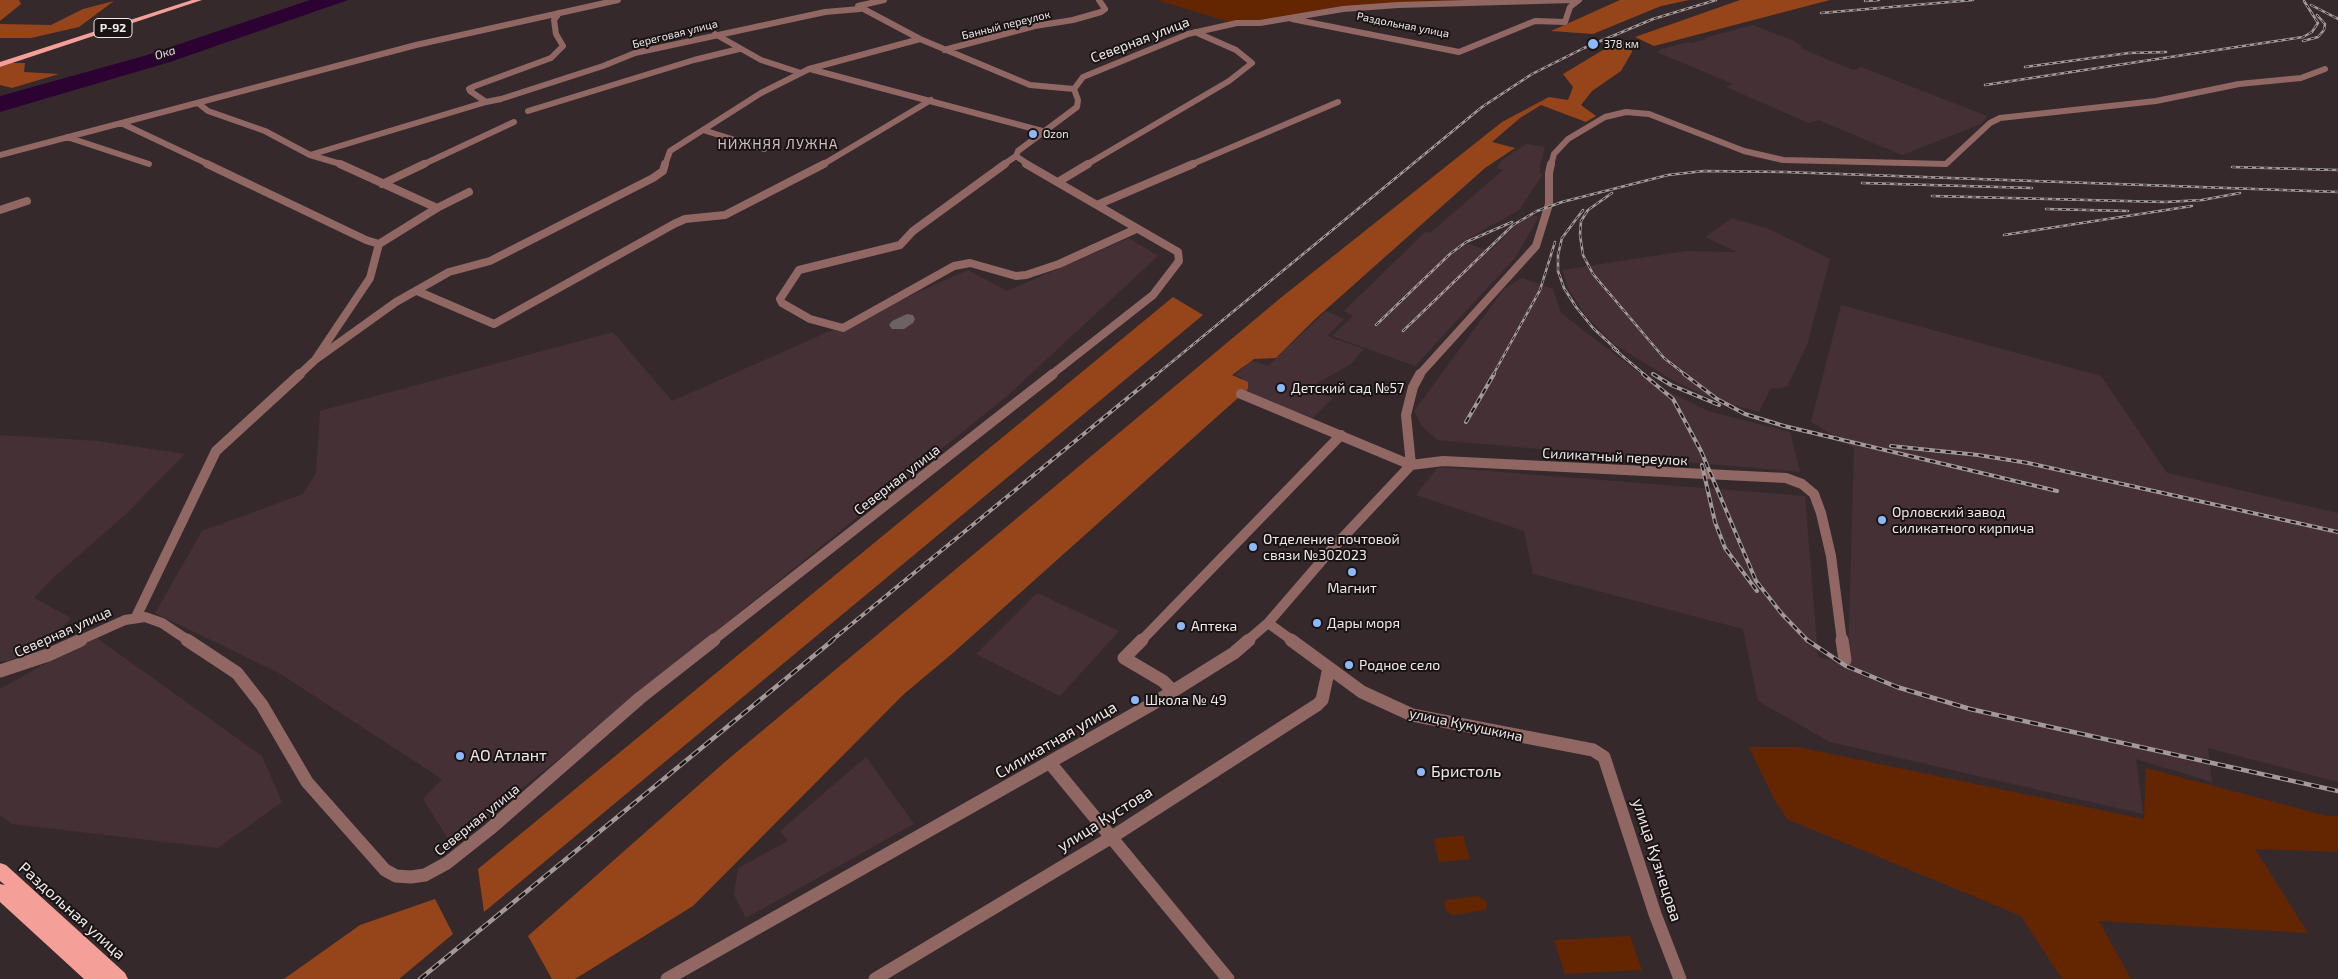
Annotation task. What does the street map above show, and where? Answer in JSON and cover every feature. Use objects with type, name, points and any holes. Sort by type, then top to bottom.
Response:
[{"type":"main road","name":"Р-92","points":[[0,65],[199,0]]},
{"type":"main road","name":"Раздольная улица","points":[[0,870],[32,910],[97,979]]},
{"type":"main road","name":"Раздольная улица","points":[[0,892],[32,910],[119,979]]},
{"type":"street","points":[[0,155],[416,45],[618,0]]},
{"type":"street","points":[[884,0],[859,5],[860,9],[944,50],[1030,85],[1074,89],[1078,100],[1077,107],[1046,132],[1018,150],[1016,156],[913,231],[900,245],[799,270],[780,299],[782,303],[810,319],[843,328],[961,264],[970,263],[1016,276],[1026,275],[1059,264],[1136,229]]},
{"type":"street","name":"Банный переулок","points":[[944,50],[1035,26],[1073,20],[1101,12],[1105,9],[1099,0]]},
{"type":"street","name":"Северная улица","points":[[1074,89],[1084,77],[1195,32],[1237,23],[1260,23],[1343,9],[1398,5],[1572,0]]},
{"type":"street","name":"Раздольная улица","points":[[1289,18],[1315,25],[1456,52],[1535,21],[1564,22],[1570,7],[1579,0]]},
{"type":"street","name":"Береговая улица","points":[[310,155],[501,99],[603,66],[635,53],[715,34],[825,12],[860,9]]},
{"type":"street","points":[[486,102],[469,89],[534,66],[551,58],[563,46],[556,34],[554,20],[559,13]]},
{"type":"street","points":[[1058,182],[1229,81],[1252,63],[1236,50],[1195,32]]},
{"type":"street","points":[[715,34],[739,49],[776,66],[801,73]]},
{"type":"street","points":[[136,617],[216,451],[315,360],[396,302],[449,272],[490,261],[653,178],[663,171],[670,151],[761,94],[809,69],[920,39]]},
{"type":"street","points":[[528,111],[694,60],[739,49]]},
{"type":"street","points":[[809,69],[1046,132]]},
{"type":"street","points":[[1241,394],[1411,465],[1406,415],[1413,387],[1419,375],[1536,246],[1549,204],[1549,173],[1554,154],[1568,139],[1605,117],[1626,112],[1656,116],[1744,151],[1783,160],[1946,164],[1990,123],[2000,118],[2156,101],[2239,84],[2301,78],[2325,69]]},
{"type":"street","points":[[417,291],[494,324],[674,224],[685,219],[724,215],[770,194],[839,156],[931,100]]},
{"type":"street","points":[[1097,205],[1338,102]]},
{"type":"street","points":[[198,103],[208,111],[276,136],[310,155],[349,167],[437,208]]},
{"type":"street","points":[[382,184],[514,122]]},
{"type":"street","points":[[121,123],[378,244]]},
{"type":"street","points":[[703,130],[764,149]]},
{"type":"street","points":[[67,137],[149,164]]},
{"type":"street","name":"Северная улица","points":[[0,671],[29,663],[112,624],[136,617],[145,617],[162,623],[237,673],[262,705],[307,782],[385,870],[396,876],[411,877],[425,875],[447,863],[490,830],[640,698],[1153,295],[1179,261],[1178,252],[1021,161],[1016,156]]},
{"type":"street","points":[[315,360],[370,278],[378,244],[437,208],[469,192]]},
{"type":"street","points":[[0,210],[27,201]]},
{"type":"street","points":[[1173,691],[1163,681],[1124,658],[1233,548],[1340,435]]},
{"type":"street","name":"Силикатный переулок","points":[[1411,465],[1443,461],[1786,478],[1802,484],[1814,494],[1830,556],[1845,660]]},
{"type":"street","name":"Силикатная улица","points":[[667,979],[1050,762],[1173,691],[1234,653],[1268,623],[1331,550],[1411,465]]},
{"type":"street","name":"улица Кукушкина","points":[[1268,623],[1362,692],[1384,704],[1412,715],[1586,748],[1600,753]]},
{"type":"street","name":"улица Кустова","points":[[875,979],[1112,837],[1317,705],[1322,700],[1329,668]]},
{"type":"street","name":"улица Кузнецова","points":[[1600,753],[1607,761],[1655,914],[1680,979]]},
{"type":"street","points":[[1050,762],[1228,979]]},
{"type":"shaded area","points":[[0,0],[19,0],[21,4],[0,21]]},
{"type":"shaded area","points":[[1157,0],[1518,0],[1419,2],[1261,21],[1229,22]]},
{"type":"shaded area","points":[[1620,0],[1689,0],[1661,6],[1593,34],[1551,31]]},
{"type":"shaded area","points":[[1740,0],[1830,0],[1654,46],[1635,37]]},
{"type":"shaded area","points":[[114,1],[79,27],[31,38],[0,38],[0,24],[51,25],[83,9]]},
{"type":"shaded area","points":[[1753,25],[1794,41],[1802,47],[1800,48],[1853,70],[1861,67],[1987,116],[1981,124],[1902,155],[1819,120],[1809,123],[1726,87],[1733,84],[1657,52],[1662,49],[1707,39],[1704,38]]},
{"type":"shaded area","points":[[1618,41],[1631,42],[1632,52],[1621,71],[1592,91],[1581,105],[1596,116],[1586,122],[1541,105],[1520,118],[1492,142],[1515,148],[1485,168],[1313,321],[1276,358],[1254,359],[1232,375],[1248,382],[1248,389],[953,653],[904,694],[693,906],[575,979],[552,979],[528,936],[726,761],[1283,296],[1502,122],[1549,97],[1568,100],[1573,87],[1563,74]]},
{"type":"shaded area","points":[[12,63],[25,63],[24,72],[59,74],[12,88],[0,85],[0,67]]},
{"type":"shaded area","points":[[1526,144],[1545,147],[1540,165],[1540,174],[1543,174],[1519,210],[1462,242],[1490,251],[1515,226],[1532,215],[1539,217],[1515,258],[1415,366],[1332,336],[1353,316],[1344,311],[1426,231],[1430,233],[1503,170],[1497,168],[1502,160]]},
{"type":"shaded area","points":[[1732,218],[1769,229],[1830,259],[1807,345],[1787,387],[1770,389],[1759,412],[1715,400],[1674,381],[1615,345],[1586,316],[1569,290],[1562,270],[1686,251],[1737,252],[1705,237]]},
{"type":"shaded area","points":[[1129,238],[1158,256],[1007,396],[452,845],[423,799],[442,779],[279,673],[155,613],[202,531],[303,494],[316,473],[320,411],[613,332],[672,401],[968,270],[1007,291]]},
{"type":"shaded area","points":[[1522,278],[1553,289],[1561,313],[1655,385],[1708,411],[1790,432],[1800,472],[1437,440],[1422,426],[1414,411],[1504,289]]},
{"type":"shaded area","points":[[1173,297],[1203,315],[484,912],[478,869]]},
{"type":"shaded area","points":[[1841,305],[2101,376],[2167,473],[2338,513],[2338,782],[2208,748],[2212,782],[2136,759],[2143,814],[1830,742],[1758,701],[1743,629],[1533,574],[1524,531],[1416,495],[1438,467],[1805,496],[1818,657],[1848,663],[1854,448],[1811,422]]},
{"type":"shaded area","points":[[1326,311],[1344,319],[1327,336],[1364,349],[1351,364],[1316,384],[1329,389],[1324,395],[1333,398],[1313,418],[1233,387],[1243,378],[1235,375],[1251,360],[1268,366]]},
{"type":"shaded area","points":[[0,435],[98,441],[185,454],[125,515],[54,577],[34,598],[71,618],[46,644],[8,661],[0,661]]},
{"type":"shaded area","points":[[1037,593],[1119,631],[1060,696],[976,654]]},
{"type":"shaded area","points":[[94,636],[262,756],[282,802],[218,848],[12,824],[0,815],[0,689]]},
{"type":"shaded area","points":[[1749,747],[1798,747],[2144,819],[2146,768],[2327,816],[2338,816],[2338,852],[2255,849],[2308,933],[2099,921],[2131,979],[2062,979],[2021,916],[1787,819],[1773,797]]},
{"type":"shaded area","points":[[866,757],[914,824],[746,918],[734,895],[738,868],[788,841],[780,831]]},
{"type":"shaded area","points":[[1463,835],[1470,859],[1439,862],[1434,839]]},
{"type":"shaded area","points":[[1478,896],[1486,901],[1487,906],[1485,910],[1453,915],[1446,911],[1444,903],[1446,900]]},
{"type":"shaded area","points":[[435,899],[453,934],[399,979],[284,979],[360,925]]},
{"type":"shaded area","points":[[1630,936],[1642,970],[1565,974],[1554,940]]},
{"type":"water","name":"Ока","points":[[310,0],[348,0],[170,62],[0,112],[0,96],[144,56]]},
{"type":"taxiway","points":[[898,325],[907,319]]},
{"type":"railway","points":[[1156,375],[1482,107],[1532,74],[1584,48],[1653,19],[1716,0]]},
{"type":"railway","points":[[1865,1],[1879,0]]},
{"type":"railway","points":[[1821,13],[1973,0]]},
{"type":"railway","points":[[1985,85],[2303,37],[2312,32],[2318,23],[2304,1]]},
{"type":"railway","points":[[2311,5],[2338,19]]},
{"type":"railway","points":[[2303,41],[2318,37],[2324,30],[2325,24],[2317,15]]},
{"type":"railway","points":[[2025,67],[2129,53],[2166,52]]},
{"type":"railway","points":[[2232,167],[2338,170]]},
{"type":"railway","points":[[1403,331],[1513,225],[1537,211],[1562,202],[1668,175],[1704,171],[1785,172],[2338,192]]},
{"type":"railway","points":[[1862,183],[2032,188]]},
{"type":"railway","points":[[1612,193],[1588,210],[1581,221],[1580,235],[1583,255],[1593,274],[1664,358],[1686,375]]},
{"type":"railway","points":[[1932,196],[2165,202],[2202,200],[2240,193]]},
{"type":"railway","points":[[2004,235],[2192,206]]},
{"type":"railway","points":[[2046,209],[2128,211]]},
{"type":"railway","points":[[1583,210],[1562,238],[1558,255],[1558,271],[1564,288],[1576,307],[1593,328],[1618,351]]},
{"type":"railway","points":[[1376,325],[1450,254],[1466,242],[1512,222]]},
{"type":"railway","points":[[1493,375],[1540,290],[1555,242]]},
{"type":"railway","points":[[1613,348],[1645,375]]},
{"type":"railway","points":[[831,641],[1157,374]]},
{"type":"railway","points":[[1466,422],[1494,374]]},
{"type":"railway","points":[[1643,374],[1673,399],[1701,451],[1756,581],[1782,614],[1807,640]]},
{"type":"railway","points":[[1653,374],[1671,385],[1719,405]]},
{"type":"railway","points":[[1684,374],[1717,399],[1745,414],[1784,426],[2057,491]]},
{"type":"railway","points":[[1891,446],[1978,455],[2028,463],[2338,532]]},
{"type":"railway","points":[[1702,465],[1715,522],[1725,548],[1757,591]]},
{"type":"railway","points":[[420,979],[833,640]]},
{"type":"railway","points":[[1807,640],[1846,666],[1897,687],[1970,709],[2338,791]]},
{"type":"place","name":"378 км","points":[[1593,44]]},
{"type":"place","name":"Ozon","points":[[1033,134]]},
{"type":"place","name":"Детский сад №57","points":[[1281,388]]},
{"type":"place","name":"Орловский завод силикатного кирпича","points":[[1882,520]]},
{"type":"place","name":"Отделение почтовой связи №302023","points":[[1253,547]]},
{"type":"place","name":"Магнит","points":[[1352,572]]},
{"type":"place","name":"Дары моря","points":[[1317,623]]},
{"type":"place","name":"Аптека","points":[[1181,626]]},
{"type":"place","name":"Родное село","points":[[1349,665]]},
{"type":"place","name":"Школа № 49","points":[[1135,700]]},
{"type":"place","name":"АО Атлант","points":[[460,756]]},
{"type":"place","name":"Бристоль","points":[[1421,772]]},
{"type":"district","name":"НИЖНЯЯ ЛУЖНА","points":[[778,144]]}]
